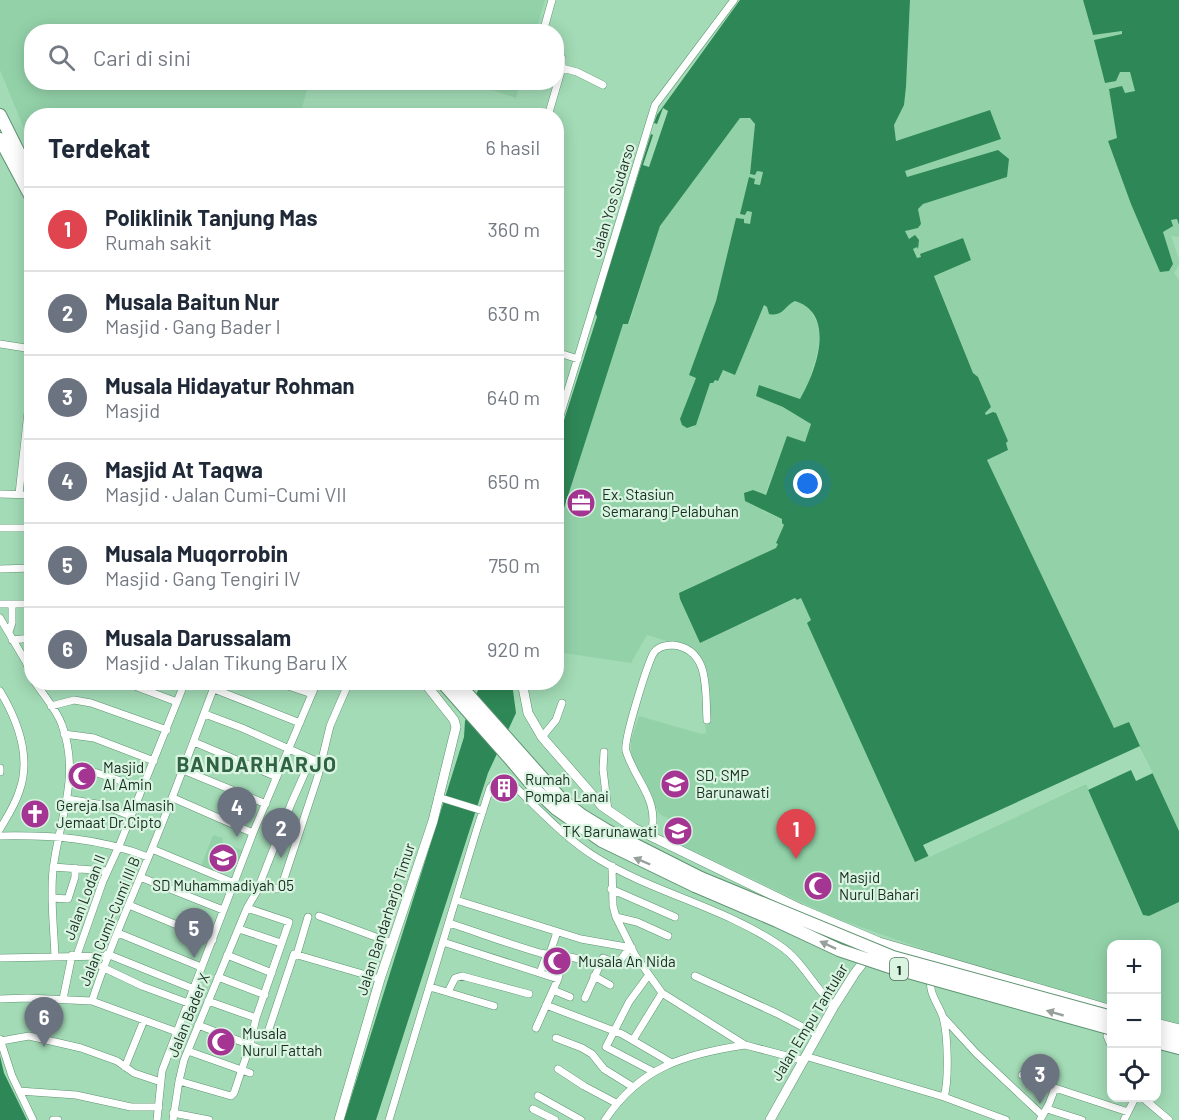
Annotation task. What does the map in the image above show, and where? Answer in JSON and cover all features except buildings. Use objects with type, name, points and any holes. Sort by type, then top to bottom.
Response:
[{"type":"highway","points":[[0,115],[24,163]]},
{"type":"highway","points":[[0,139],[24,184]]},
{"type":"highway","name":"1","points":[[459,690],[515,756],[537,791],[578,825],[632,856],[893,957],[1107,1012]]},
{"type":"highway","name":"1","points":[[698,882],[839,950],[890,967],[1107,1028]]},
{"type":"highway","points":[[1161,1031],[1179,1036]]},
{"type":"highway","points":[[1161,1043],[1179,1048]]},
{"type":"street","points":[[545,24],[552,0]]},
{"type":"street","name":"Jalan Yos Sudarso","points":[[564,404],[655,105],[734,0]]},
{"type":"street","points":[[564,69],[603,84]]},
{"type":"street","points":[[550,108],[556,90]]},
{"type":"street","points":[[0,345],[24,348]]},
{"type":"street","points":[[564,355],[578,359]]},
{"type":"street","points":[[19,494],[24,449]]},
{"type":"street","points":[[0,494],[24,494]]},
{"type":"street","points":[[0,528],[24,528]]},
{"type":"street","points":[[0,569],[24,568]]},
{"type":"street","points":[[0,604],[24,603]]},
{"type":"street","points":[[10,636],[12,604]]},
{"type":"street","points":[[0,618],[24,659]]},
{"type":"street","points":[[10,636],[24,637]]},
{"type":"street","points":[[651,837],[654,816],[650,801],[625,745],[645,678],[658,649],[672,645],[682,647],[700,662],[705,674],[707,720]]},
{"type":"street","points":[[40,690],[62,724],[71,775],[53,867],[52,898],[56,957]]},
{"type":"street","points":[[145,690],[177,702]]},
{"type":"street","name":"Jalan Lodan II","points":[[63,999],[75,955],[107,871],[182,690]]},
{"type":"street","name":"Jalan Cumi-Cumi III B","points":[[92,1001],[102,967],[152,849],[214,690]]},
{"type":"street","points":[[224,690],[300,723]]},
{"type":"street","points":[[300,690],[312,694]]},
{"type":"street","points":[[157,1120],[162,1071],[253,833],[314,690]]},
{"type":"street","points":[[260,883],[280,888],[299,837],[333,719],[346,690]]},
{"type":"street","name":"Jalan Bandarharjo Timur","points":[[339,1120],[380,979],[440,798],[456,727],[454,720],[430,690]]},
{"type":"street","points":[[524,690],[528,713],[542,737],[608,811],[634,828],[801,909],[879,942],[1107,1011]]},
{"type":"street","points":[[0,691],[3,703],[23,746],[25,770],[20,792],[0,830]]},
{"type":"street","points":[[51,706],[74,700],[91,703],[167,730]]},
{"type":"street","points":[[542,737],[556,720],[562,703]]},
{"type":"street","points":[[205,714],[320,763]]},
{"type":"street","points":[[64,734],[94,738],[154,761]]},
{"type":"street","points":[[194,742],[277,777]]},
{"type":"street","points":[[604,752],[604,783],[608,811]]},
{"type":"street","name":"Jalan Bader X","points":[[173,1117],[178,1081],[198,1025],[311,759]]},
{"type":"street","points":[[70,769],[91,771],[142,788]]},
{"type":"street","points":[[183,770],[266,804]]},
{"type":"street","points":[[389,1120],[456,900],[480,811],[498,779],[507,779],[545,816],[595,856],[779,945],[800,964],[816,987],[834,1006]]},
{"type":"street","points":[[172,798],[253,833]]},
{"type":"street","points":[[440,798],[480,811]]},
{"type":"street","points":[[67,799],[103,805],[131,816]]},
{"type":"street","points":[[0,836],[60,837],[119,846],[148,857]]},
{"type":"street","points":[[152,849],[234,883]]},
{"type":"street","points":[[612,866],[611,889],[616,917],[631,948],[648,976],[662,993],[745,1045],[804,1058],[944,1098],[1006,1120]]},
{"type":"street","points":[[53,867],[107,871]]},
{"type":"street","points":[[52,898],[68,900],[75,868]]},
{"type":"street","points":[[140,877],[223,910]]},
{"type":"street","points":[[611,889],[675,917]]},
{"type":"street","points":[[456,900],[556,932],[601,944],[631,948]]},
{"type":"street","points":[[129,904],[213,940]]},
{"type":"street","points":[[178,1081],[231,1096],[234,1093],[250,1045],[256,1018],[289,922],[247,908]]},
{"type":"street","points":[[269,1029],[294,954],[297,954],[308,916]]},
{"type":"street","points":[[319,916],[392,943]]},
{"type":"street","points":[[616,917],[668,936]]},
{"type":"street","points":[[449,923],[549,954],[582,960]]},
{"type":"street","points":[[239,929],[281,943]]},
{"type":"street","points":[[540,973],[556,932]]},
{"type":"street","points":[[118,933],[201,967]]},
{"type":"street","points":[[443,942],[558,979]]},
{"type":"street","name":"Jalan Empu Tantular","points":[[770,1120],[834,1006],[855,973],[879,942]]},
{"type":"street","points":[[585,998],[603,958],[618,964],[631,948]]},
{"type":"street","points":[[297,954],[380,979]]},
{"type":"street","points":[[0,958],[107,955],[194,988]]},
{"type":"street","points":[[227,955],[272,973]]},
{"type":"street","points":[[536,1028],[558,979],[564,956]]},
{"type":"street","points":[[934,957],[929,985],[943,1017],[976,1053],[1043,1115],[1082,1120]]},
{"type":"street","points":[[102,967],[142,986],[188,1003]]},
{"type":"street","points":[[448,992],[455,978],[462,976],[529,994]]},
{"type":"street","points":[[594,976],[610,985]]},
{"type":"street","points":[[648,976],[629,1002],[607,1048],[652,1071]]},
{"type":"street","points":[[695,976],[818,1035]]},
{"type":"street","points":[[218,977],[265,995]]},
{"type":"street","points":[[430,987],[494,1006]]},
{"type":"street","points":[[553,990],[570,997]]},
{"type":"street","points":[[633,1040],[662,993]]},
{"type":"street","points":[[0,999],[92,1001],[177,1032]]},
{"type":"street","points":[[208,1001],[256,1018]]},
{"type":"street","points":[[546,1005],[615,1031],[670,1062]]},
{"type":"street","points":[[943,1017],[947,1069],[944,1098]]},
{"type":"street","points":[[125,1067],[144,1020]]},
{"type":"street","points":[[1161,1024],[1179,1029]]},
{"type":"street","points":[[198,1025],[268,1052]]},
{"type":"street","points":[[33,1120],[12,1076],[0,1040],[29,1036],[81,1048],[117,1061],[134,1073],[161,1082]]},
{"type":"street","points":[[556,1038],[592,1054],[604,1069],[633,1087]]},
{"type":"street","points":[[605,1120],[616,1103],[652,1071],[670,1062],[698,1054],[745,1045]]},
{"type":"street","points":[[188,1052],[250,1074]]},
{"type":"street","points":[[558,1069],[616,1103]]},
{"type":"street","points":[[1022,1075],[1128,1112]]},
{"type":"street","points":[[1043,1115],[1055,1088]]},
{"type":"street","points":[[19,1091],[76,1095],[131,1107],[159,1107]]},
{"type":"street","points":[[538,1096],[581,1120]]},
{"type":"street","points":[[1124,1120],[1133,1102]]},
{"type":"street","points":[[1148,1102],[1169,1120]]},
{"type":"street","points":[[533,1109],[555,1120]]},
{"type":"street","points":[[173,1117],[209,1120]]},
{"type":"street","points":[[53,1120],[58,1120]]},
{"type":"shaded area","points":[[0,0],[545,0],[538,24],[24,24],[24,90],[307,90],[302,108],[24,108],[24,129],[0,70]]},
{"type":"shaded area","points":[[740,0],[910,0],[906,87],[904,105],[894,125],[896,141],[990,110],[1001,139],[905,171],[907,177],[998,150],[1009,159],[1007,177],[923,204],[918,209],[921,224],[918,228],[905,231],[909,239],[915,235],[919,240],[918,249],[917,247],[913,249],[917,258],[921,257],[920,254],[963,238],[971,260],[934,276],[973,373],[978,377],[991,407],[985,413],[986,415],[996,413],[1008,441],[1006,443],[1008,450],[987,460],[1114,728],[1129,722],[1179,831],[1179,902],[1149,916],[1143,915],[1086,785],[915,862],[807,623],[811,620],[801,598],[797,600],[795,598],[700,643],[679,593],[776,548],[784,525],[782,519],[745,501],[744,493],[753,490],[766,495],[787,436],[805,442],[811,424],[783,407],[756,396],[759,385],[800,399],[817,360],[819,345],[816,318],[808,308],[795,301],[774,315],[769,314],[764,305],[735,375],[723,370],[718,381],[710,383],[696,425],[687,428],[682,425],[680,419],[696,378],[689,375],[716,301],[736,218],[744,219],[744,223],[750,224],[752,212],[747,211],[745,215],[740,214],[749,177],[755,179],[754,184],[760,185],[763,172],[757,171],[755,175],[750,174],[755,124],[750,118],[740,118],[660,226],[628,324],[623,324],[564,508],[564,420],[651,134],[653,135],[643,165],[649,167],[668,111],[663,108],[657,124],[654,123],[657,115]]},
{"type":"shaded area","points":[[910,0],[1083,0],[1093,35],[1122,31],[1120,72],[1130,72],[1135,91],[1124,93],[1117,138],[1108,141],[1173,264],[1163,232],[1171,221],[1177,219],[1179,225],[1179,237],[1171,236],[1179,259],[1179,265],[1174,273],[1179,280],[1179,831],[1129,722],[1114,729],[987,460],[1008,450],[1006,443],[1008,441],[1004,433],[985,413],[990,407],[978,377],[973,373],[934,275],[963,238],[921,254],[921,257],[917,259],[913,249],[917,247],[914,237],[909,239],[905,230],[918,228],[921,224],[918,209],[923,204],[1007,177],[998,150],[907,177],[905,171],[1000,139],[990,110],[896,141],[894,125],[904,105],[906,87]]},
{"type":"shaded area","points":[[1083,0],[1179,0],[1179,225],[1177,219],[1171,220],[1173,226],[1163,232],[1173,264],[1169,271],[1160,272],[1131,204],[1108,141],[1117,138],[1109,89],[1122,86],[1125,93],[1135,91],[1130,72],[1120,72],[1116,81],[1105,83],[1094,40],[1122,34],[1122,31],[1093,35]]},
{"type":"shaded area","points":[[493,90],[518,90],[516,98]]},
{"type":"shaded area","points":[[746,117],[754,121],[750,174],[757,171],[763,172],[760,185],[754,184],[740,213],[745,215],[746,211],[752,212],[750,225],[744,223],[744,219],[736,218],[716,301],[689,375],[696,378],[692,428],[710,382],[723,370],[735,375],[764,305],[767,307],[795,301],[808,306],[819,326],[817,355],[807,387],[800,399],[760,385],[756,396],[783,407],[811,424],[805,443],[787,436],[765,495],[763,511],[782,519],[785,524],[776,542],[778,544],[776,548],[679,593],[700,643],[801,597],[811,620],[807,623],[929,857],[1086,785],[1143,915],[1149,916],[1179,902],[1179,1024],[1161,1019],[1161,940],[1107,940],[1107,1004],[974,967],[832,917],[679,844],[686,827],[659,814],[635,765],[631,740],[639,716],[702,734],[706,733],[698,660],[689,648],[647,635],[631,663],[564,653],[564,508],[623,323],[629,324],[660,226],[740,118]]},
{"type":"shaded area","points":[[478,690],[513,690],[516,713],[488,773],[376,1120],[344,1120],[464,737],[465,721]]},
{"type":"shaded area","name":"SD Muhammadiyah 05","points":[[213,835],[223,838],[222,842],[244,851],[237,871],[219,864],[216,872],[201,866]]},
{"type":"shaded area","points":[[0,1056],[4,1073],[27,1120],[0,1120]]},
{"type":"pier","points":[[1140,746],[1153,773],[1136,781],[1131,770],[1088,790],[1086,785],[929,857],[923,845]]},
{"type":"place","name":"Ex. Stasiun Semarang Pelabuhan","points":[[581,503]]},
{"type":"place","name":"Masjid Al Amin","points":[[82,776]]},
{"type":"place","name":"SD, SMP Barunawati","points":[[675,784]]},
{"type":"place","name":"Rumah Pompa Lanai","points":[[504,788]]},
{"type":"place","name":"Gereja Isa Almasih Jemaat Dr.Cipto","points":[[35,814]]},
{"type":"place","name":"TK Barunawati","points":[[678,831]]},
{"type":"place","name":"Masjid At Taqwa","points":[[237,837]]},
{"type":"place","name":"SD Muhammadiyah 05","points":[[223,858]]},
{"type":"place","name":"Musala Baitun Nur","points":[[281,858]]},
{"type":"place","name":"Poliklinik Tanjung Mas","points":[[796,859]]},
{"type":"place","name":"Masjid Nurul Bahari","points":[[818,886]]},
{"type":"place","name":"Musala Muqorrobin","points":[[194,958]]},
{"type":"place","name":"Musala An Nida","points":[[557,961]]},
{"type":"place","name":"Musala Nurul Fattah","points":[[221,1042]]},
{"type":"place","name":"Musala Darussalam","points":[[44,1047]]},
{"type":"place","name":"Musala Hidayatur Rohman","points":[[1040,1104]]},
{"type":"district","name":"BANDARHARJO","points":[[257,763]]}]
